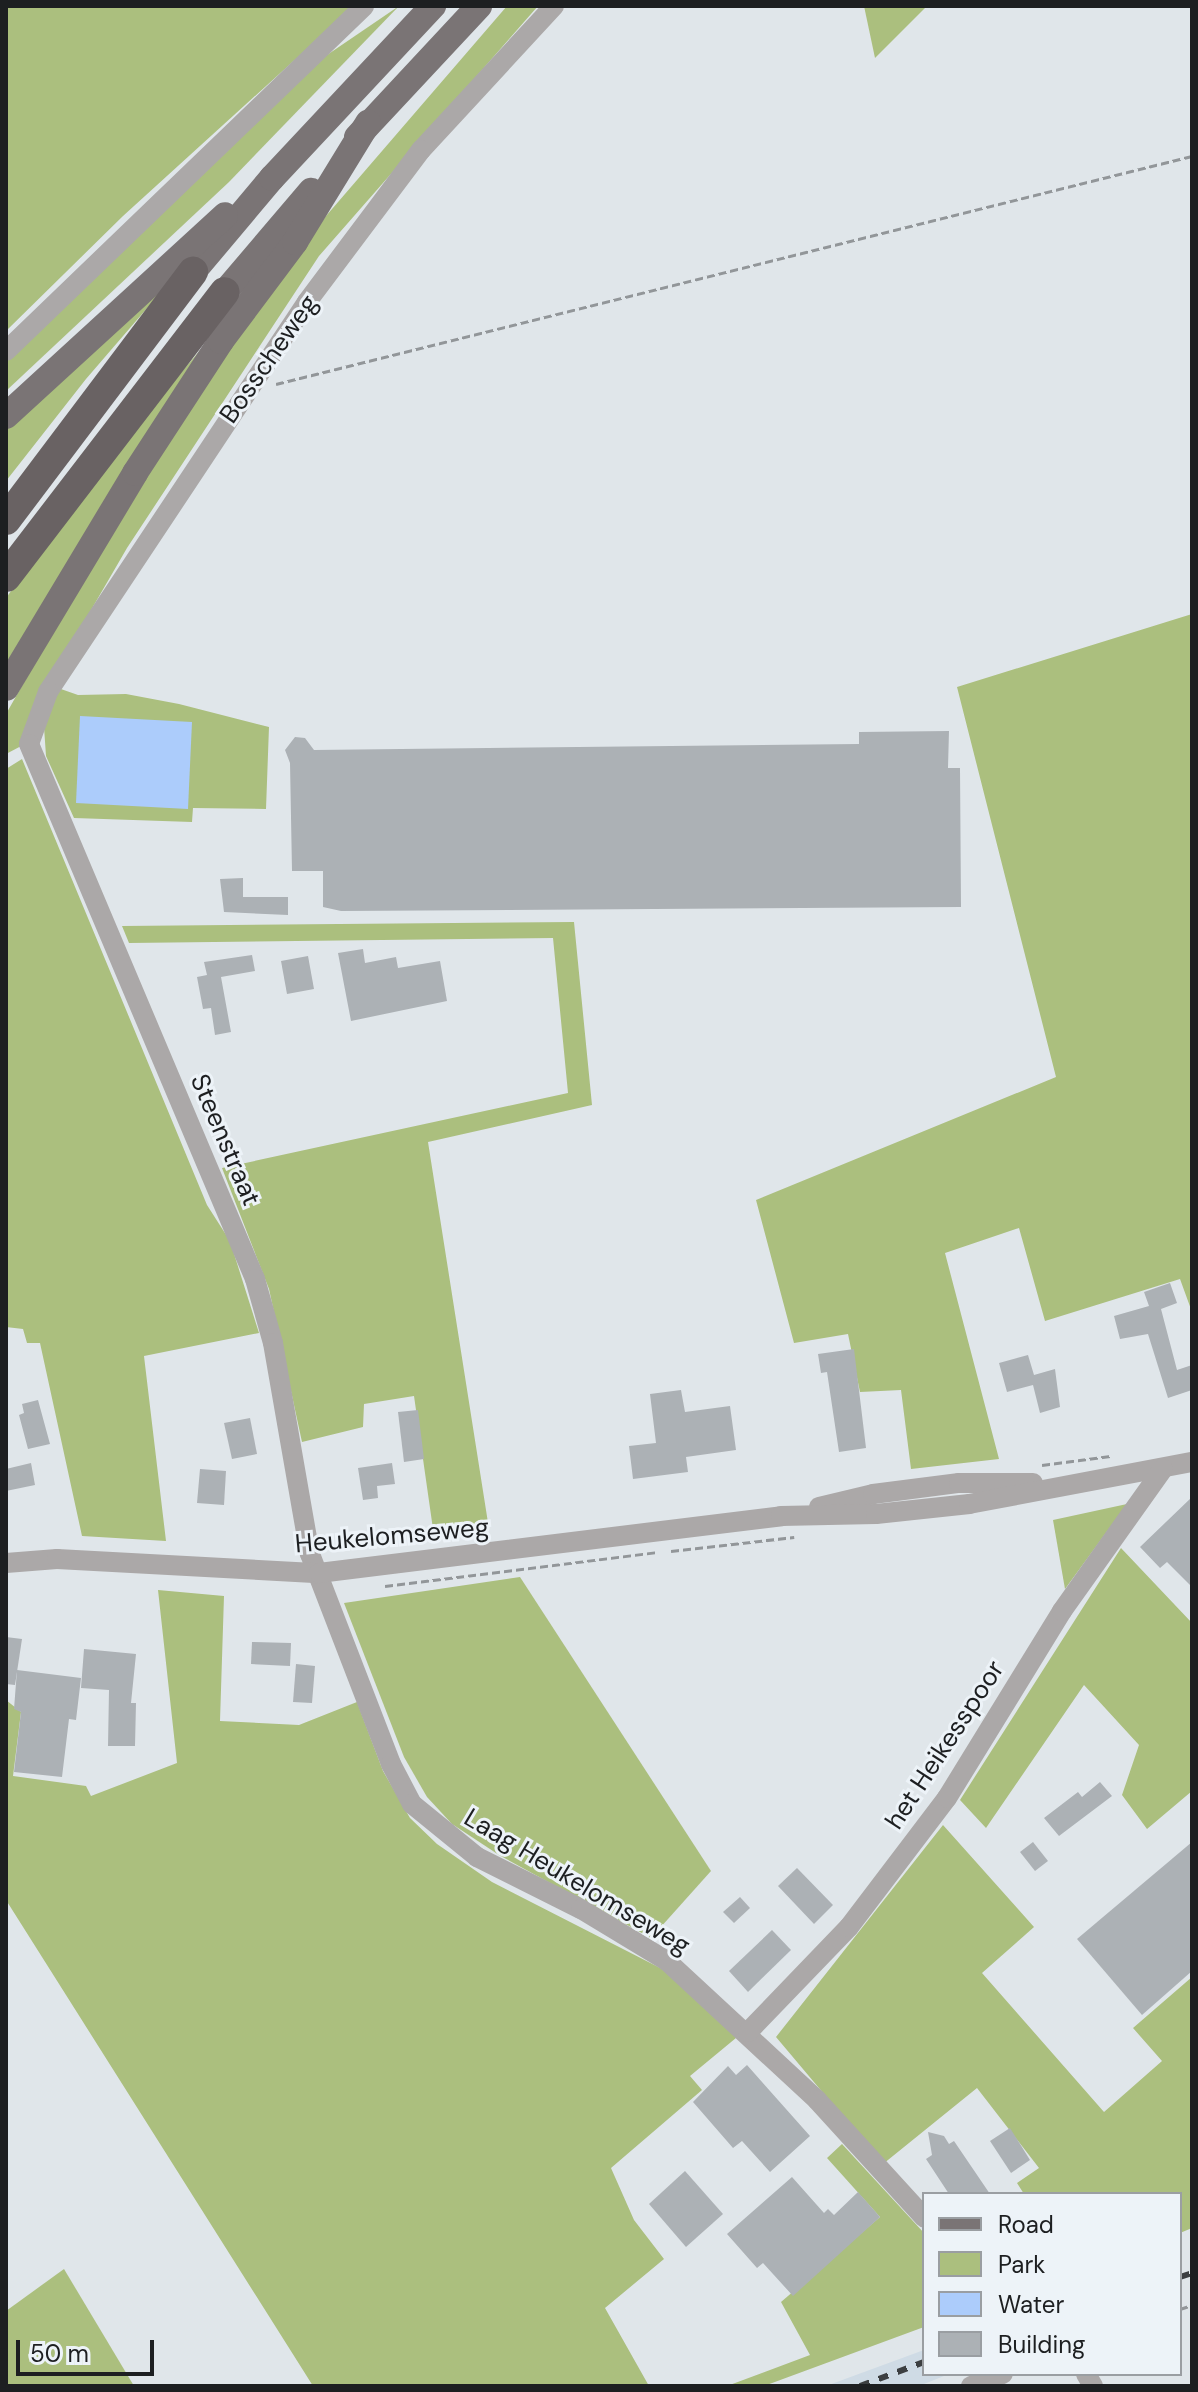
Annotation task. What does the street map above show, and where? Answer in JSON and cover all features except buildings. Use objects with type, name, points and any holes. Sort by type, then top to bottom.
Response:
[{"type":"highway","points":[[6,520],[193,272]]},
{"type":"highway","points":[[6,577],[225,292]]},
{"type":"main road","points":[[193,272],[272,178],[433,6]]},
{"type":"main road","points":[[225,292],[368,123],[479,6]]},
{"type":"main road","points":[[6,688],[135,473],[221,341],[295,242],[368,123]]},
{"type":"main road","points":[[6,416],[180,251],[272,178]]},
{"type":"street","points":[[6,351],[364,6]]},
{"type":"street","name":"Bosscheweg","points":[[29,744],[48,692],[245,392],[421,150],[554,6]]},
{"type":"street","name":"Steenstraat","points":[[29,744],[255,1279],[273,1343],[310,1554],[319,1573]]},
{"type":"street","name":"Heukelomseweg","points":[[6,1563],[57,1559],[319,1573],[781,1516],[873,1494],[959,1483],[1059,1484],[1192,1462]]},
{"type":"street","name":"het Heikesspoor","points":[[748,2032],[849,1927],[947,1798],[1062,1611],[1163,1469]]},
{"type":"street","name":"Laag Heukelomseweg","points":[[319,1573],[391,1764],[412,1804],[477,1857],[581,1909],[667,1961],[748,2032],[922,2215]]},
{"type":"street","points":[[971,2386],[998,2376]]},
{"type":"path","points":[[245,392],[1192,156]]},
{"type":"path","points":[[383,1586],[807,1535]]},
{"type":"shaded area","points":[[922,2351],[922,2376],[944,2376],[919,2386],[826,2386]]},
{"type":"green space","points":[[6,6],[354,6],[123,216],[6,331]]},
{"type":"green space","points":[[399,6],[229,182],[6,391],[6,356],[327,55]]},
{"type":"green space","points":[[507,6],[538,6],[319,256],[127,548],[47,686],[25,744],[6,754],[6,714],[161,441],[326,216]]},
{"type":"green space","points":[[864,6],[927,6],[875,58]]},
{"type":"green space","points":[[198,249],[86,379],[6,481],[6,428]]},
{"type":"green space","points":[[202,348],[6,673],[6,598],[104,463]]},
{"type":"green space","points":[[1192,614],[1192,1312],[1180,1279],[1045,1321],[1019,1228],[945,1253],[999,1459],[911,1469],[901,1390],[860,1392],[848,1334],[794,1343],[756,1200],[1056,1077],[957,687]]},
{"type":"green space","points":[[58,688],[78,695],[126,694],[269,727],[266,809],[193,808],[192,822],[74,818],[46,756],[44,727]]},
{"type":"green space","points":[[22,759],[207,1205],[230,1241],[259,1333],[144,1356],[166,1541],[82,1536],[40,1343],[27,1343],[23,1329],[6,1327],[6,769]]},
{"type":"green space","points":[[574,922],[592,1105],[428,1142],[489,1529],[434,1536],[414,1396],[364,1404],[363,1427],[302,1442],[269,1289],[222,1168],[568,1093],[553,938],[129,943],[122,926]]},
{"type":"green space","points":[[1127,1504],[1065,1589],[1053,1520]]},
{"type":"green space","points":[[1121,1548],[1192,1623],[1192,1791],[1147,1829],[1122,1795],[1139,1745],[1084,1685],[986,1828],[960,1800]]},
{"type":"green space","points":[[520,1577],[711,1871],[651,1938],[499,1855],[452,1824],[427,1797],[404,1757],[344,1603]]},
{"type":"green space","points":[[158,1590],[224,1596],[220,1721],[299,1725],[357,1702],[383,1771],[410,1818],[437,1844],[492,1882],[668,1972],[742,2033],[690,2076],[702,2090],[611,2168],[634,2220],[664,2259],[605,2308],[649,2386],[313,2386],[6,1900],[6,1700],[21,1712],[13,1776],[86,1786],[91,1796],[177,1763]]},
{"type":"green space","points":[[943,1825],[1034,1927],[982,1973],[1104,2112],[1162,2061],[1133,2028],[1192,1977],[1192,2228],[1182,2232],[1182,2192],[1023,2192],[1017,2183],[1039,2168],[977,2088],[883,2164],[776,2037]]},
{"type":"green space","points":[[842,2144],[922,2231],[922,2328],[764,2386],[727,2386],[810,2355],[781,2302],[880,2217],[827,2158]]},
{"type":"green space","points":[[64,2269],[134,2386],[6,2386],[6,2311]]},
{"type":"water","points":[[80,716],[192,722],[188,809],[76,803]]},
{"type":"railway","points":[[1182,2276],[1192,2273]]},
{"type":"railway","points":[[860,2386],[922,2363]]}]
